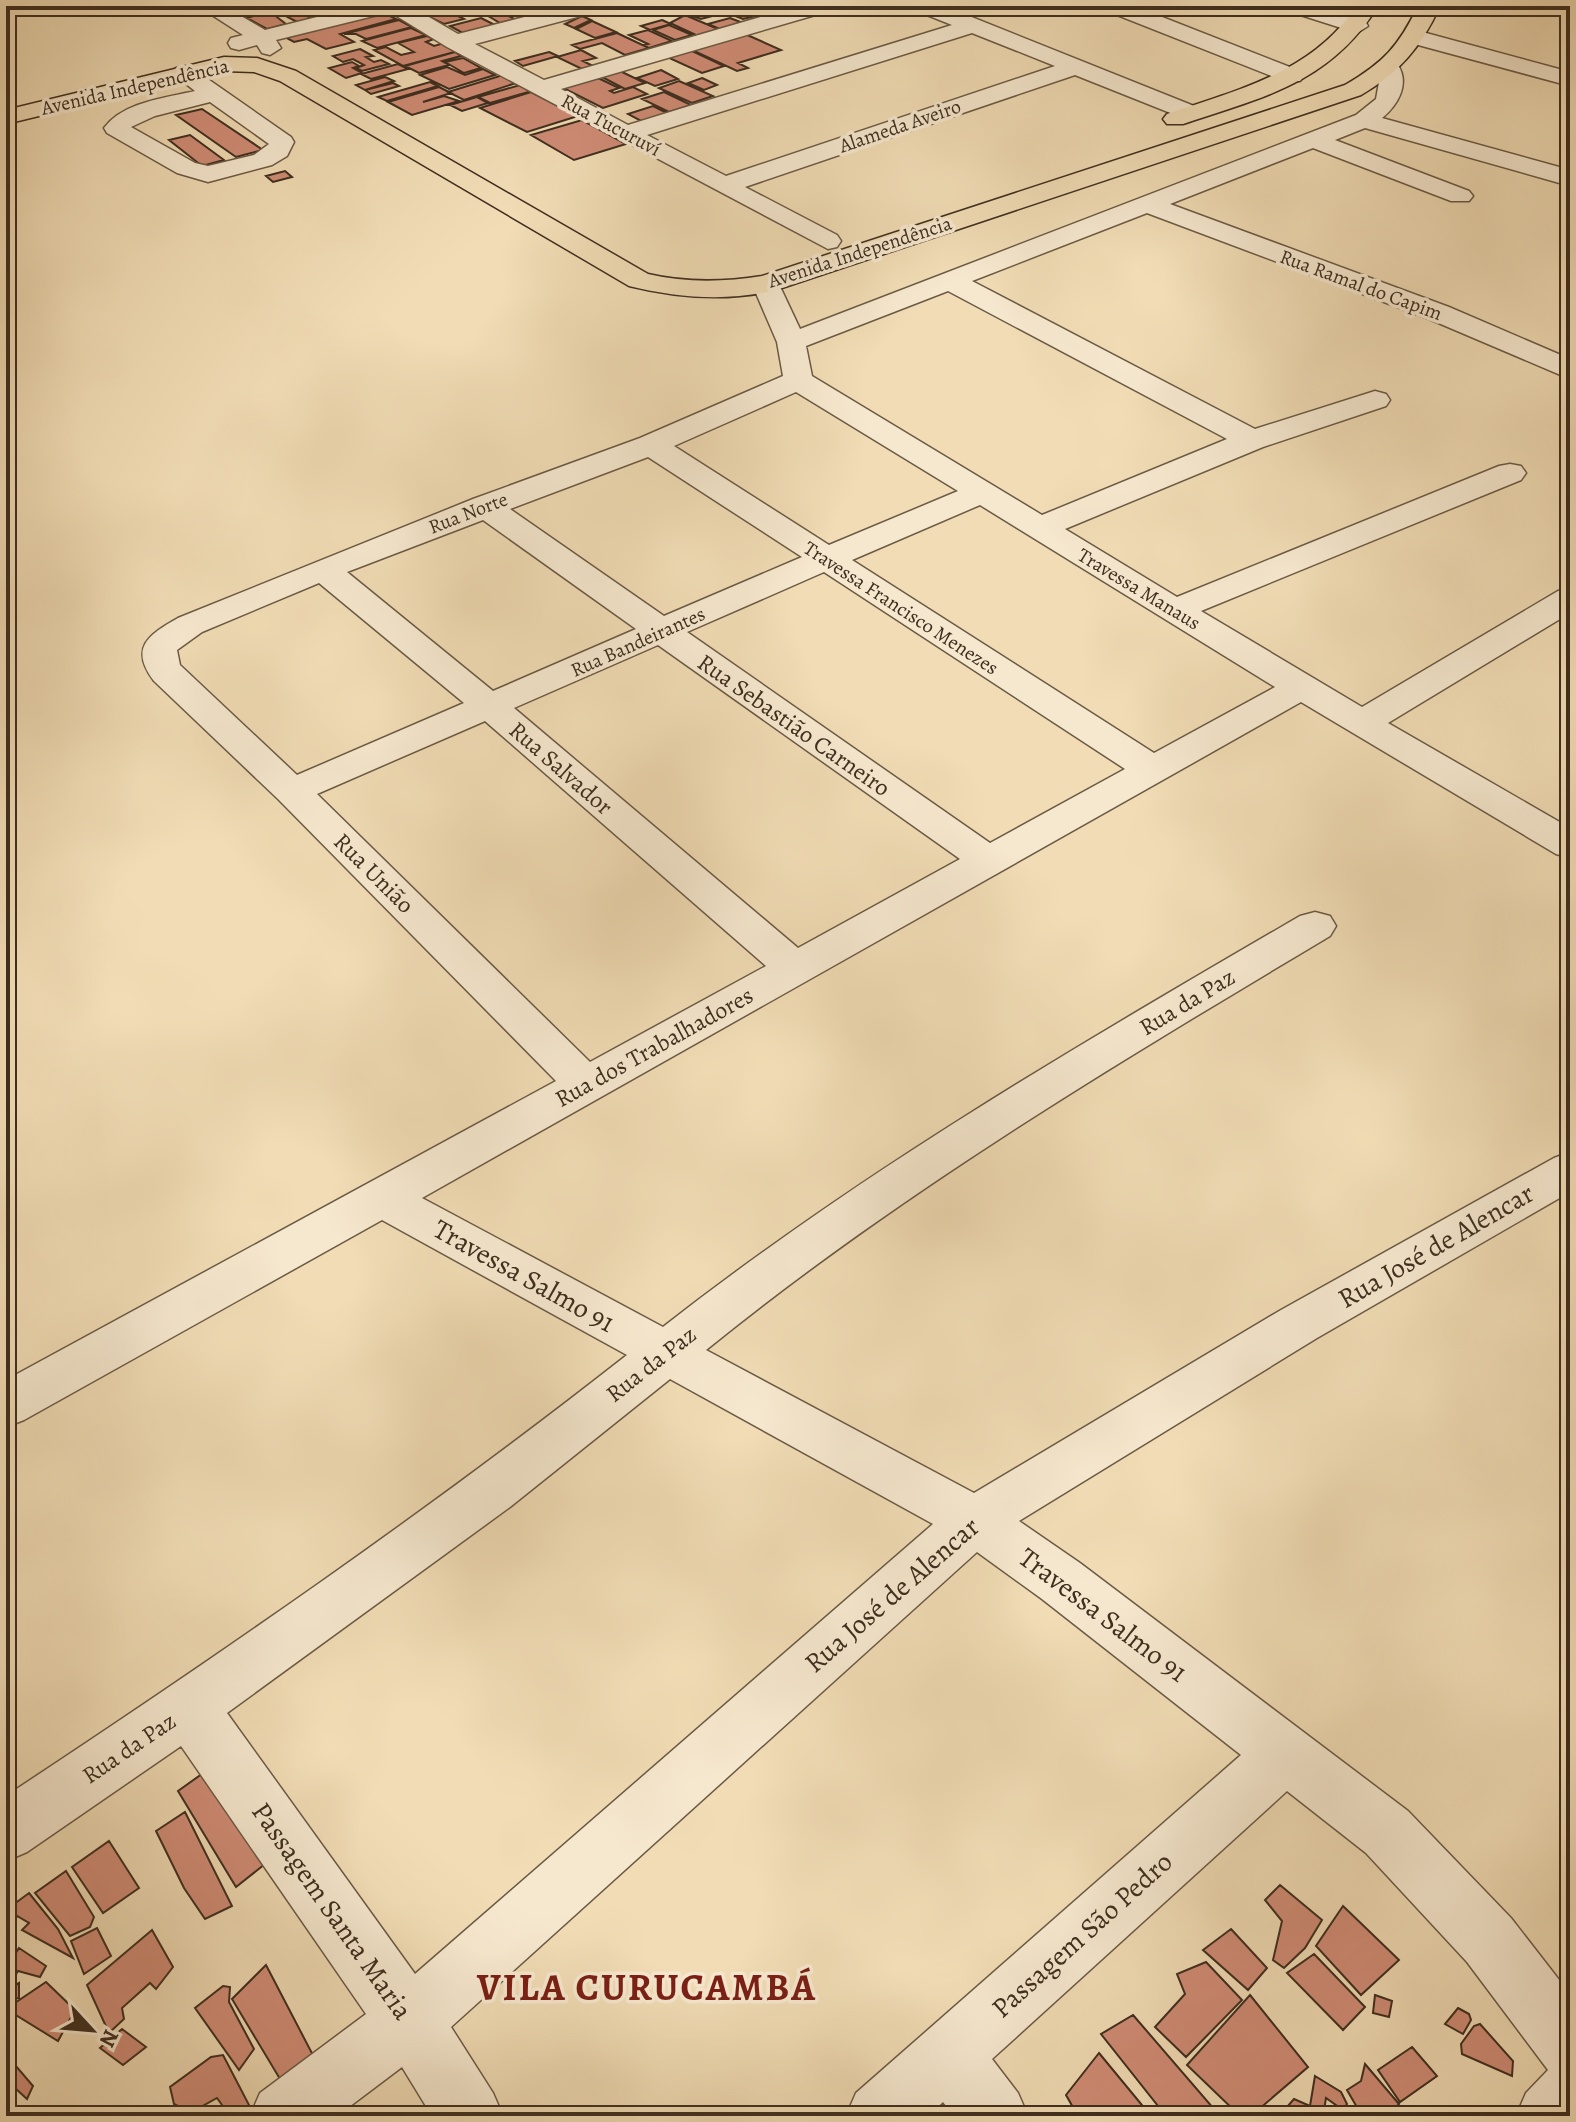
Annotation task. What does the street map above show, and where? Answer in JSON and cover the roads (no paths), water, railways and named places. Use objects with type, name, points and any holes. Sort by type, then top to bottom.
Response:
[{"type":"main road","name":"Avenida Independência","points":[[6,117],[184,73],[238,63],[257,65],[288,76],[639,280],[692,291],[771,296],[1353,90],[1390,70],[1415,37],[1429,6]]},
{"type":"main road","points":[[1147,129],[1292,76],[1331,53],[1362,16]]},
{"type":"main road","name":"Avenida Independência","points":[[6,101],[258,43],[646,263],[695,271],[730,271],[828,241],[973,190]]},
{"type":"street","points":[[209,6],[258,43],[387,6]]},
{"type":"street","name":"Rua Tucuruví","points":[[395,6],[455,42],[828,241]]},
{"type":"street","points":[[455,42],[592,6]]},
{"type":"street","points":[[541,88],[821,6]]},
{"type":"street","points":[[925,6],[1191,113]]},
{"type":"street","points":[[1115,6],[1292,76]]},
{"type":"street","points":[[1296,6],[1362,16]]},
{"type":"street","points":[[627,133],[973,25]]},
{"type":"street","points":[[1415,37],[1570,79]]},
{"type":"street","name":"Alameda Aveiro","points":[[725,185],[1075,67]]},
{"type":"street","points":[[791,342],[953,282],[1364,120],[1395,102],[1390,70]]},
{"type":"street","points":[[184,73],[214,94],[282,142],[278,151],[263,160],[227,171],[197,172],[116,128],[142,113],[214,94]]},
{"type":"street","points":[[1364,120],[1570,178]]},
{"type":"street","points":[[1311,139],[1460,196]]},
{"type":"street","name":"Rua Ramal do Capim","points":[[1149,205],[1439,313],[1570,370]]},
{"type":"street","points":[[953,282],[1252,440]]},
{"type":"street","points":[[771,296],[847,321]]},
{"type":"street","points":[[771,296],[791,342],[798,380]]},
{"type":"street","name":"Rua Norte","points":[[160,664],[159,650],[168,638],[190,625],[484,506],[651,445],[798,380]]},
{"type":"street","name":"Travessa Manaus","points":[[798,380],[1301,687],[1570,845]]},
{"type":"street","points":[[1038,528],[1252,440],[1375,400]]},
{"type":"street","name":"Travessa Francisco Menezes","points":[[651,445],[1152,769]]},
{"type":"street","points":[[1174,610],[1510,473]]},
{"type":"street","name":"Rua Bandeirantes","points":[[292,791],[491,707],[824,558],[984,492]]},
{"type":"street","name":"Rua Sebastião Carneiro","points":[[484,506],[988,860]]},
{"type":"street","name":"Rua Salvador","points":[[323,569],[491,707],[797,970]]},
{"type":"street","points":[[1362,723],[1570,598]]},
{"type":"street","name":"Rua União","points":[[160,664],[292,791],[585,1084]]},
{"type":"street","name":"Rua dos Trabalhadores","points":[[6,1405],[384,1199],[585,1084],[797,970],[1301,687]]},
{"type":"street","name":"Rua da Paz","points":[[6,1831],[189,1708],[492,1489],[743,1291],[897,1180],[1079,1066],[1315,926]]},
{"type":"street","name":"Rua José de Alencar","points":[[283,2116],[410,2021],[975,1520],[1299,1324],[1570,1170]]},
{"type":"street","name":"Travessa Salmo 91","points":[[384,1199],[975,1520],[1061,1581],[1387,1832],[1489,1940],[1570,2047]]},
{"type":"street","name":"Passagem Santa Maria","points":[[189,1708],[410,2021],[470,2116]]},
{"type":"street","name":"Passagem São Pedro","points":[[879,2116],[1284,1755]]},
{"type":"street","points":[[948,2055],[995,2116]]},
{"type":"street","points":[[1549,2116],[1570,2094]]},
{"type":"district","name":"VILA CURUCAMBÁ","points":[[647,1987]]}]
